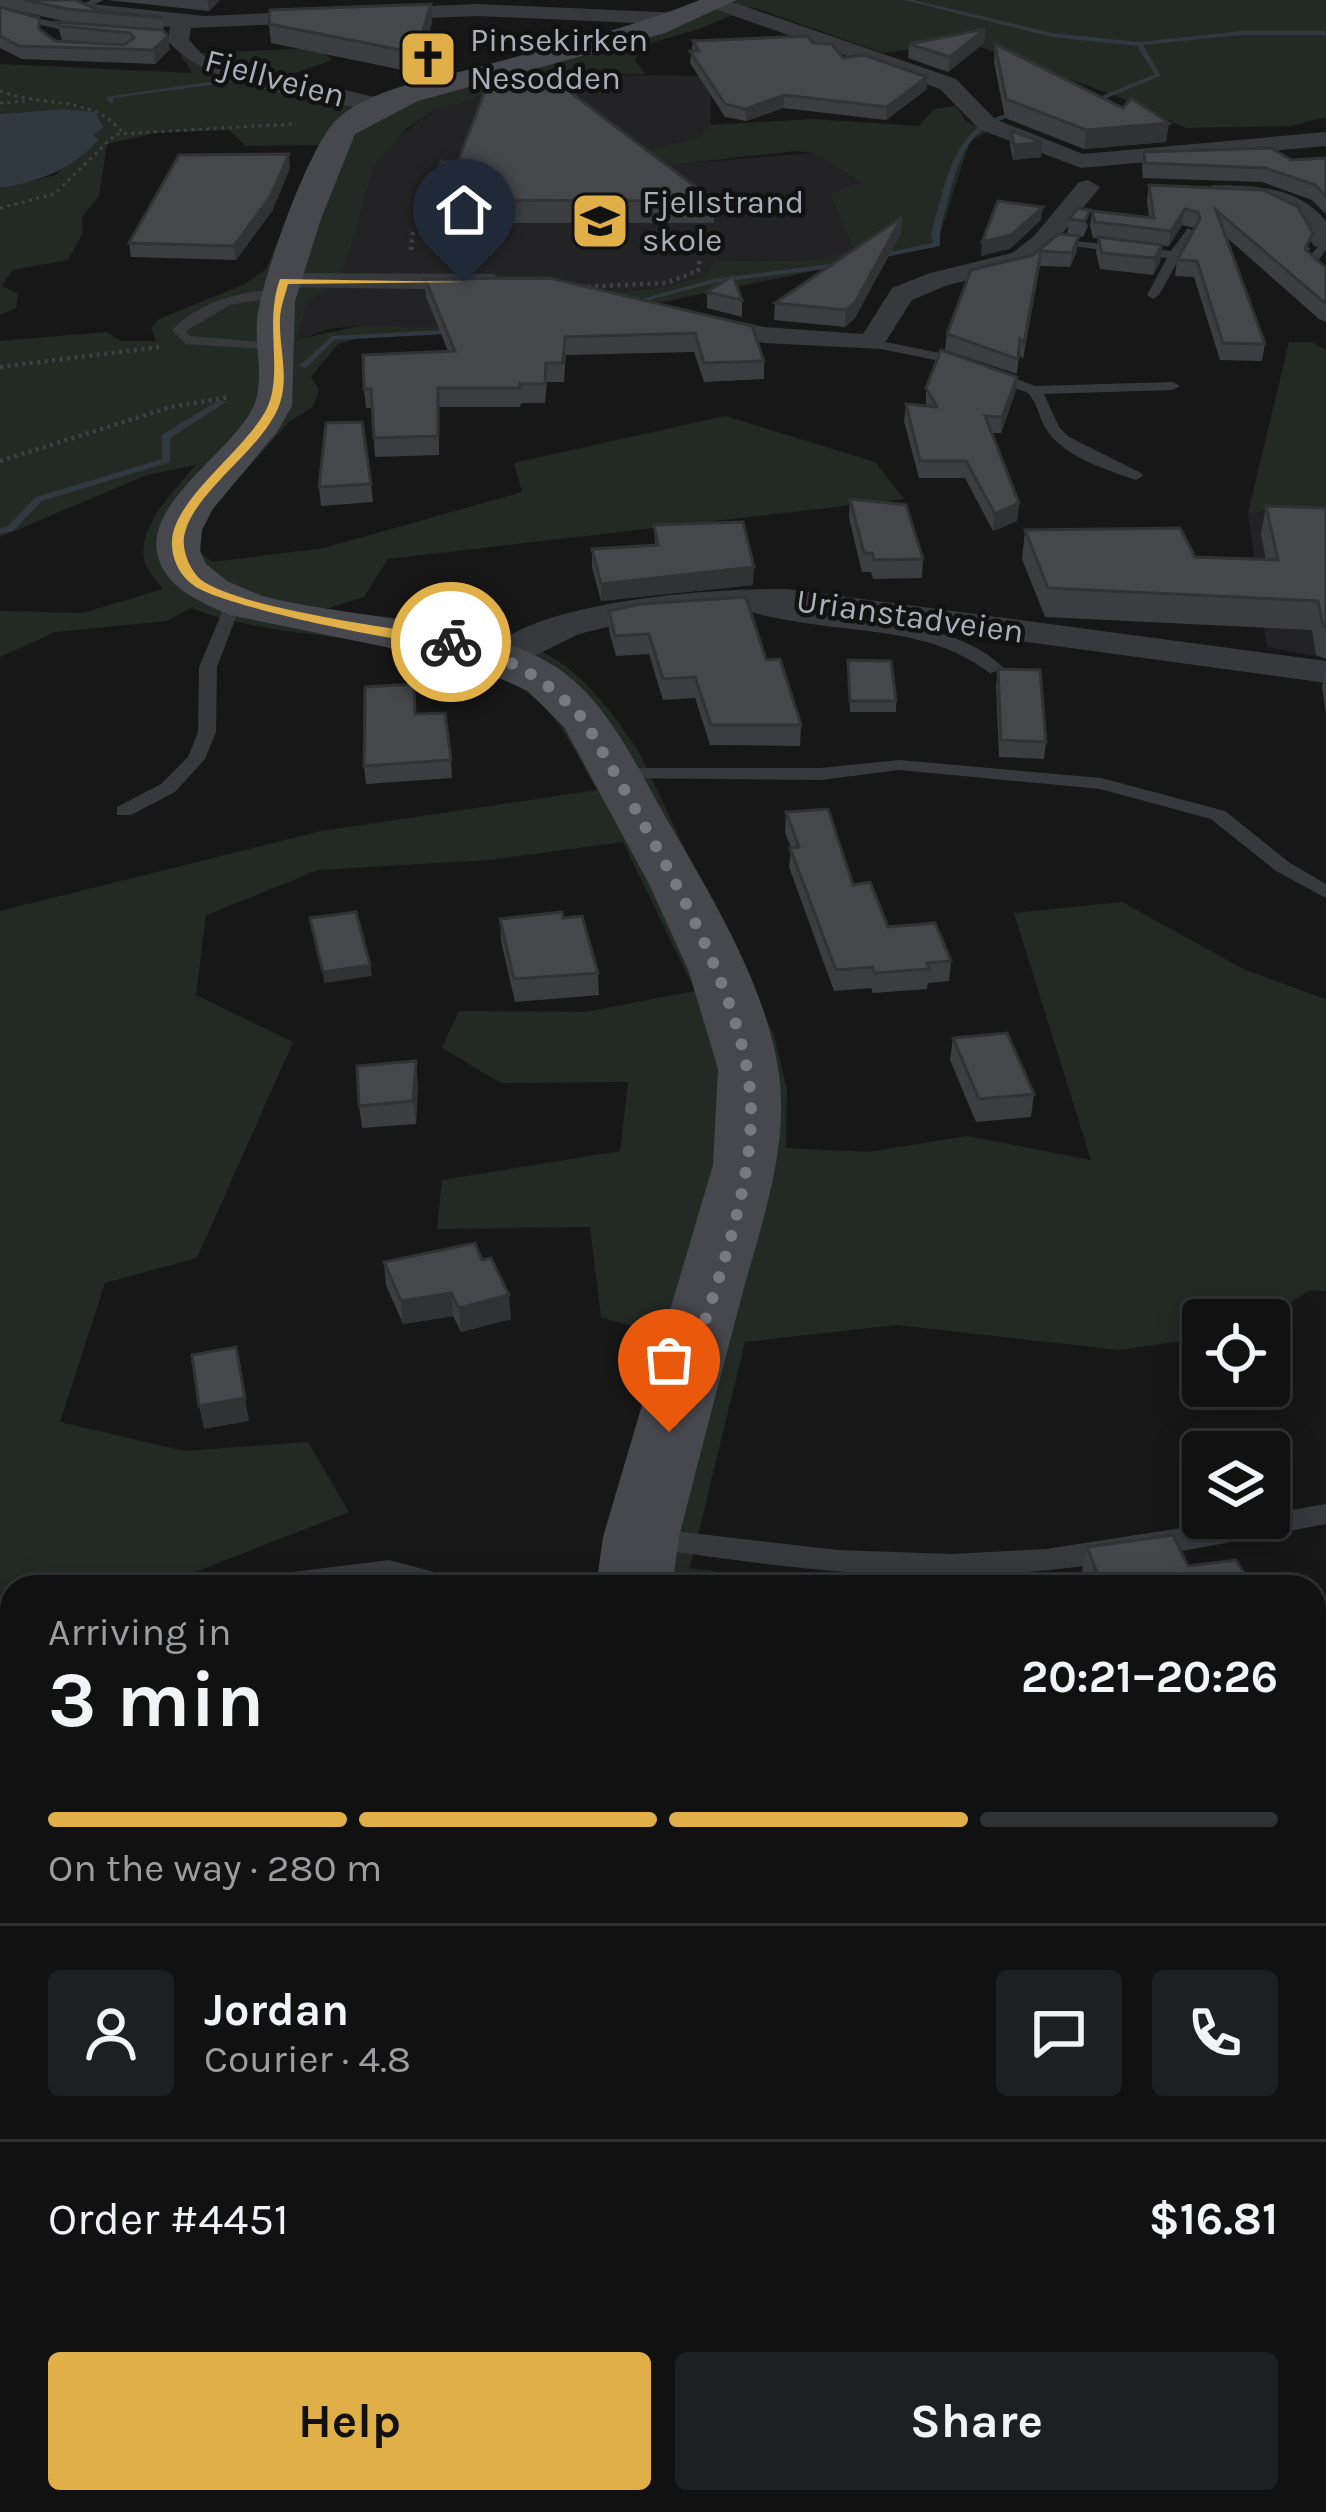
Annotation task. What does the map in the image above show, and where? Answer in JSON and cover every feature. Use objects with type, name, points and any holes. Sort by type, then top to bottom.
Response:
[{"type":"main road","name":"Fjellveien","points":[[635,1575],[640,1537],[745,1166],[752,1114],[747,1059],[722,984],[585,721],[539,676],[501,658],[447,642],[234,601],[196,582],[183,566],[178,537],[200,497],[268,417],[278,391],[274,347],[281,287],[334,145],[366,116],[467,76],[707,7]]},
{"type":"street","points":[[81,2],[175,31],[483,10],[707,7],[948,85],[989,125],[1058,148],[1093,179]]},
{"type":"street","name":"Fjellveien","points":[[175,31],[191,56],[366,116]]},
{"type":"street","points":[[658,310],[764,335],[872,344],[902,294],[939,279],[1021,259],[1043,241],[1093,179],[1326,139]]},
{"type":"street","points":[[1187,191],[1288,200],[1306,210],[1325,241]]},
{"type":"street","points":[[281,287],[401,280],[578,287]]},
{"type":"street","name":"Urianstadveien","points":[[501,658],[548,634],[628,611],[734,598],[787,599],[1322,670]]},
{"type":"lane","points":[[0,13],[51,33],[107,34]]},
{"type":"lane","points":[[1153,295],[1188,232]]},
{"type":"lane","points":[[1043,241],[1175,256]]},
{"type":"lane","points":[[1325,241],[1311,262],[1326,278]]},
{"type":"lane","points":[[274,347],[186,340],[179,330],[196,315],[281,287]]},
{"type":"lane","points":[[872,344],[954,360],[1033,390],[1043,398],[1049,424],[1062,439],[1136,476]]},
{"type":"lane","points":[[1033,390],[1173,386]]},
{"type":"lane","points":[[734,598],[744,605],[811,621],[925,633],[978,652],[997,669]]},
{"type":"lane","points":[[124,811],[168,788],[196,760],[207,732],[208,668],[234,601]]},
{"type":"lane","points":[[614,773],[821,774],[899,765],[1071,778],[1209,810],[1326,892]]},
{"type":"lane","points":[[640,1537],[826,1562],[954,1565],[1070,1556],[1326,1514]]},
{"type":"lane","points":[[357,1575],[389,1571],[404,1575]]},
{"type":"path","points":[[0,91],[27,101]]},
{"type":"path","points":[[0,103],[94,106],[110,113],[123,133]]},
{"type":"path","points":[[0,208],[29,206],[62,194],[73,177],[123,133],[366,116]]},
{"type":"path","points":[[578,287],[666,283],[698,272],[700,257]]},
{"type":"path","points":[[0,367],[186,340]]},
{"type":"path","points":[[0,461],[171,407],[231,396]]},
{"type":"shaded area","points":[[702,0],[1326,0],[1326,117],[1291,126],[1186,128],[1119,97],[966,42],[883,53],[752,7],[640,46],[635,61],[646,74],[529,74],[463,103],[436,109],[405,130],[374,167],[345,265],[326,290],[308,301],[296,340],[363,325],[425,327],[592,312],[588,296],[665,287],[704,276],[714,261],[813,260],[853,250],[830,193],[861,183],[814,153],[687,163],[600,179],[598,161],[697,138],[711,125],[812,119],[919,126],[934,109],[956,106],[966,121],[987,132],[970,141],[936,246],[628,309],[485,331],[364,337],[338,344],[311,377],[319,389],[313,407],[290,421],[217,502],[199,535],[201,554],[213,562],[324,548],[522,492],[514,463],[725,416],[875,462],[904,499],[388,559],[364,597],[326,609],[480,630],[510,639],[564,665],[604,704],[638,750],[774,1035],[787,1089],[786,1148],[869,1152],[967,1136],[1091,1160],[1014,913],[1122,902],[1245,970],[1326,999],[1326,1291],[1310,1290],[1290,1303],[1290,1299],[1182,1299],[1182,1341],[1119,1350],[897,1325],[745,1342],[690,1568],[742,1575],[599,1575],[667,1337],[601,1317],[590,1227],[437,1229],[442,1180],[620,1151],[628,1082],[501,1083],[442,1048],[459,1011],[585,1012],[695,991],[623,842],[489,860],[318,870],[206,915],[196,995],[293,1042],[197,1258],[105,1283],[60,1422],[184,1451],[308,1442],[349,1512],[188,1575],[0,1575],[0,911],[321,831],[597,790],[542,705],[507,680],[422,651],[232,621],[191,608],[167,621],[55,632],[0,657],[0,611],[83,613],[163,589],[146,566],[145,538],[158,511],[196,465],[147,475],[0,537],[0,341],[107,332],[121,341],[156,341],[151,328],[159,319],[245,284],[266,269],[319,145],[246,146],[229,130],[155,133],[107,144],[99,196],[82,217],[83,232],[68,260],[12,270],[2,286],[18,294],[16,308],[0,315],[0,188],[56,175],[96,133],[63,109],[0,114],[0,64],[192,73],[180,54],[317,48],[333,60],[278,79],[373,100],[593,39]]},
{"type":"shaded area","name":"Fjellstrand skole","points":[[529,74],[710,76],[711,125],[697,138],[598,161],[600,178],[687,163],[814,153],[862,184],[830,193],[853,250],[813,260],[714,261],[704,276],[665,287],[589,296],[593,312],[425,327],[363,325],[328,329],[295,341],[308,301],[315,296],[374,167],[398,137],[436,109],[463,103]]},
{"type":"shaded area","points":[[63,109],[95,112],[103,127],[94,135],[98,140],[54,173],[0,188],[0,114]]},
{"type":"shaded area","points":[[1289,342],[1312,342],[1326,350],[1326,506],[1248,513]]},
{"type":"shaded area","points":[[1326,506],[1326,658],[1267,647],[1248,513]]},
{"type":"building","points":[[24,0],[76,0],[97,10],[162,18],[67,9]]},
{"type":"building","points":[[431,4],[416,53],[269,24],[270,10]]},
{"type":"building","points":[[0,7],[39,18],[39,29],[55,41],[124,45],[134,38],[130,33],[57,22],[163,30],[168,36],[153,50],[19,46],[0,36]]},
{"type":"building","points":[[985,29],[950,57],[909,44]]},
{"type":"building","points":[[807,36],[813,43],[832,44],[843,58],[864,55],[927,77],[887,107],[784,95],[746,109],[725,104],[690,51],[699,51],[693,41]]},
{"type":"building","points":[[995,44],[1123,108],[1131,98],[1169,123],[1086,130],[1006,99]]},
{"type":"building","points":[[491,75],[549,76],[714,201],[431,200],[441,161],[458,161]]},
{"type":"building","points":[[1011,131],[1042,142],[1014,145]]},
{"type":"building","points":[[1271,148],[1291,160],[1326,158],[1326,196],[1315,185],[1265,168],[1145,163],[1144,152]]},
{"type":"building","points":[[289,154],[270,197],[234,246],[129,243],[179,155]]},
{"type":"building","points":[[1149,185],[1263,190],[1298,207],[1313,233],[1305,249],[1326,268],[1326,304],[1216,210],[1265,344],[1223,343],[1197,261],[1177,260],[1200,219],[1198,212],[1185,209],[1171,231],[1095,222],[1092,211],[1154,218]]},
{"type":"building","points":[[998,201],[1043,207],[1011,235],[982,242]]},
{"type":"building","points":[[1078,208],[1090,210],[1085,221],[1069,219]]},
{"type":"building","points":[[902,217],[856,301],[846,310],[775,303]]},
{"type":"building","points":[[1058,234],[1079,236],[1072,253],[1041,251],[1018,359],[947,334],[971,270],[1033,255]]},
{"type":"building","points":[[1098,237],[1162,245],[1155,258],[1102,253]]},
{"type":"building","points":[[733,276],[742,300],[707,292]]},
{"type":"building","points":[[550,278],[752,326],[764,361],[704,363],[695,333],[565,337],[563,363],[546,363],[545,384],[438,388],[438,436],[374,438],[363,355],[455,351],[425,279]]},
{"type":"building","points":[[941,350],[1017,377],[1002,417],[985,416],[1019,503],[995,514],[966,461],[920,461],[906,404],[937,407],[926,388]]},
{"type":"building","points":[[362,422],[371,484],[319,487],[326,423]]},
{"type":"building","points":[[850,499],[906,505],[923,559],[874,560],[872,553],[864,553]]},
{"type":"building","points":[[1266,506],[1326,508],[1326,627],[1318,601],[1048,588],[1025,530],[1180,528],[1195,557],[1278,560]]},
{"type":"building","points":[[743,522],[754,567],[601,584],[592,549],[658,545],[654,525]]},
{"type":"building","points":[[746,597],[766,660],[780,659],[801,725],[711,725],[695,677],[663,679],[649,634],[615,636],[609,611],[640,604]]},
{"type":"building","points":[[848,660],[891,661],[896,701],[850,701]]},
{"type":"building","points":[[998,669],[1040,670],[1046,742],[1001,740]]},
{"type":"building","points":[[414,684],[415,714],[445,713],[451,760],[364,766],[365,687]]},
{"type":"building","points":[[828,809],[853,885],[870,882],[888,927],[935,923],[951,961],[927,963],[929,969],[836,970],[790,848],[799,847],[786,812]]},
{"type":"building","points":[[356,912],[370,965],[323,972],[310,918]]},
{"type":"building","points":[[562,912],[563,918],[582,916],[598,973],[514,979],[500,919]]},
{"type":"building","points":[[1007,1033],[1034,1094],[979,1099],[953,1038]]},
{"type":"building","points":[[416,1061],[413,1101],[359,1106],[357,1066]]},
{"type":"building","points":[[475,1243],[482,1260],[491,1258],[509,1295],[459,1308],[451,1293],[401,1301],[384,1262]]},
{"type":"building","points":[[236,1347],[245,1398],[199,1406],[192,1355]]},
{"type":"building","points":[[1173,1535],[1188,1566],[1236,1560],[1245,1575],[1098,1575],[1087,1547]]},
{"type":"waterway","points":[[907,0],[1052,35],[1139,44]]},
{"type":"waterway","points":[[1139,44],[1241,33],[1326,33]]},
{"type":"waterway","points":[[1082,106],[1159,75],[1139,44]]},
{"type":"waterway","points":[[110,102],[109,97],[230,81]]},
{"type":"waterway","points":[[869,259],[937,244],[935,234],[952,173],[969,138],[1000,116],[1023,112]]},
{"type":"waterway","points":[[627,304],[713,281],[845,264]]},
{"type":"waterway","points":[[303,366],[332,338],[462,331]]},
{"type":"waterway","points":[[0,531],[10,529],[39,499],[167,460],[165,437],[222,402]]},
{"type":"way so far","points":[[451,642],[539,676],[585,721],[716,968],[747,1059],[752,1114],[745,1166],[669,1432]]},
{"type":"place","name":"Pinsekirken Nesodden","points":[[428,59]]},
{"type":"place","name":"Fjellstrand skole","points":[[600,221]]},
{"type":"route","points":[[451,642],[315,620],[234,601],[196,582],[183,566],[178,537],[200,497],[254,437],[274,404],[279,377],[274,318],[284,281],[464,282]]}]
